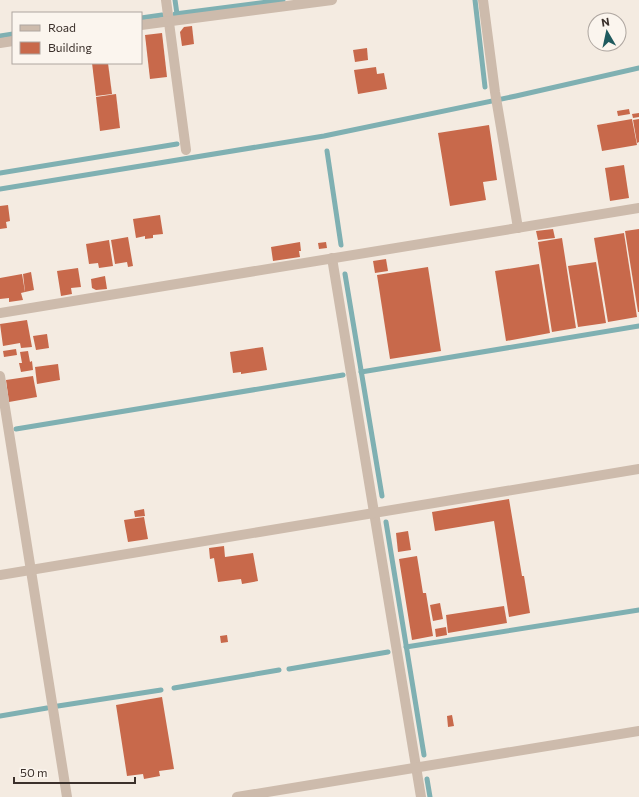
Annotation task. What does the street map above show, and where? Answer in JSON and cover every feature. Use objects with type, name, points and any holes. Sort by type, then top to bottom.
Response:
[{"type":"street","points":[[166,0],[186,150]]},
{"type":"street","points":[[142,25],[332,0]]},
{"type":"street","points":[[483,0],[496,94],[518,228]]},
{"type":"street","points":[[0,43],[12,41]]},
{"type":"street","points":[[0,312],[639,208]]},
{"type":"street","points":[[332,258],[421,797]]},
{"type":"street","points":[[0,376],[67,797]]},
{"type":"street","points":[[0,575],[639,469]]},
{"type":"street","points":[[237,797],[639,731]]},
{"type":"building","points":[[192,26],[194,44],[182,46],[180,32],[184,27]]},
{"type":"building","points":[[162,33],[167,77],[150,79],[145,35]]},
{"type":"building","points":[[367,48],[368,60],[355,62],[353,50]]},
{"type":"building","points":[[92,64],[108,64],[112,94],[96,96]]},
{"type":"building","points":[[376,67],[377,74],[384,73],[387,89],[358,94],[354,70]]},
{"type":"building","points":[[116,94],[120,128],[100,131],[96,97]]},
{"type":"building","points":[[629,109],[630,114],[618,116],[617,111]]},
{"type":"building","points":[[639,113],[639,117],[633,118],[632,114]]},
{"type":"building","points":[[632,119],[637,145],[602,151],[597,125]]},
{"type":"building","points":[[639,119],[639,142],[637,143],[633,120]]},
{"type":"building","points":[[489,125],[497,180],[483,182],[486,200],[450,206],[438,133]]},
{"type":"building","points":[[624,165],[629,198],[610,201],[605,168]]},
{"type":"building","points":[[8,205],[10,221],[6,222],[7,228],[0,229],[0,206]]},
{"type":"building","points":[[160,215],[163,234],[153,235],[153,238],[145,239],[145,236],[136,238],[133,219]]},
{"type":"building","points":[[553,229],[555,238],[538,240],[536,231]]},
{"type":"building","points":[[639,229],[639,312],[638,312],[625,231]]},
{"type":"building","points":[[624,233],[637,317],[608,322],[594,238]]},
{"type":"building","points":[[128,237],[133,266],[128,267],[127,262],[115,264],[111,240]]},
{"type":"building","points":[[562,238],[576,328],[552,332],[538,242]]},
{"type":"building","points":[[109,240],[113,266],[99,268],[98,263],[89,264],[86,244]]},
{"type":"building","points":[[300,242],[300,257],[273,261],[271,247]]},
{"type":"building","points":[[326,242],[327,248],[319,249],[318,243]]},
{"type":"building","points":[[386,259],[388,271],[375,273],[373,261]]},
{"type":"building","points":[[596,262],[606,323],[578,327],[568,266]]},
{"type":"building","points":[[539,264],[550,333],[506,341],[495,271]]},
{"type":"building","points":[[428,267],[441,351],[390,359],[377,275]]},
{"type":"building","points":[[78,268],[81,287],[71,288],[72,294],[61,296],[57,271]]},
{"type":"building","points":[[31,272],[34,290],[25,292],[23,274]]},
{"type":"building","points":[[22,274],[25,292],[21,293],[23,300],[9,302],[9,298],[0,299],[0,278]]},
{"type":"building","points":[[105,276],[107,289],[96,290],[92,288],[91,279]]},
{"type":"building","points":[[27,320],[32,347],[21,348],[20,343],[3,346],[0,324]]},
{"type":"building","points":[[47,334],[49,348],[36,350],[33,336]]},
{"type":"building","points":[[263,347],[267,370],[241,374],[241,372],[233,373],[230,352]]},
{"type":"building","points":[[16,349],[17,355],[4,357],[3,351]]},
{"type":"building","points":[[28,351],[30,362],[32,361],[33,370],[21,372],[19,363],[22,363],[20,352]]},
{"type":"building","points":[[58,364],[60,380],[37,384],[35,367]]},
{"type":"building","points":[[33,376],[37,397],[9,402],[6,380]]},
{"type":"building","points":[[509,499],[530,613],[509,617],[494,521],[435,531],[432,512]]},
{"type":"building","points":[[144,509],[145,516],[135,517],[134,511]]},
{"type":"building","points":[[144,517],[148,539],[128,542],[124,520]]},
{"type":"building","points":[[408,531],[411,550],[398,552],[396,533]]},
{"type":"building","points":[[224,546],[225,557],[253,553],[258,581],[242,584],[241,579],[218,582],[214,558],[210,559],[209,548]]},
{"type":"building","points":[[417,556],[423,593],[426,593],[433,636],[412,640],[399,559]]},
{"type":"building","points":[[440,603],[443,619],[433,621],[430,605]]},
{"type":"building","points":[[504,606],[507,623],[448,633],[446,615]]},
{"type":"building","points":[[446,627],[447,635],[436,637],[435,629]]},
{"type":"building","points":[[227,635],[228,642],[221,643],[220,636]]},
{"type":"building","points":[[162,697],[174,769],[159,771],[160,776],[144,779],[143,774],[127,776],[116,705]]},
{"type":"building","points":[[452,715],[454,726],[448,727],[447,716]]},
{"type":"waterway","points":[[175,0],[177,14]]},
{"type":"waterway","points":[[175,14],[283,0]]},
{"type":"waterway","points":[[475,0],[485,87]]},
{"type":"waterway","points":[[142,18],[162,15]]},
{"type":"waterway","points":[[0,36],[12,34]]},
{"type":"waterway","points":[[0,189],[324,136],[516,96],[639,68]]},
{"type":"waterway","points":[[0,173],[177,144]]},
{"type":"waterway","points":[[327,151],[341,245]]},
{"type":"waterway","points":[[345,274],[382,496]]},
{"type":"waterway","points":[[361,372],[639,326]]},
{"type":"waterway","points":[[16,429],[343,375]]},
{"type":"waterway","points":[[386,522],[424,755]]},
{"type":"waterway","points":[[406,647],[639,610]]},
{"type":"waterway","points":[[289,669],[388,652]]},
{"type":"waterway","points":[[174,688],[279,670]]},
{"type":"waterway","points":[[58,706],[161,690]]},
{"type":"waterway","points":[[0,716],[47,708]]},
{"type":"waterway","points":[[427,779],[430,797]]}]
